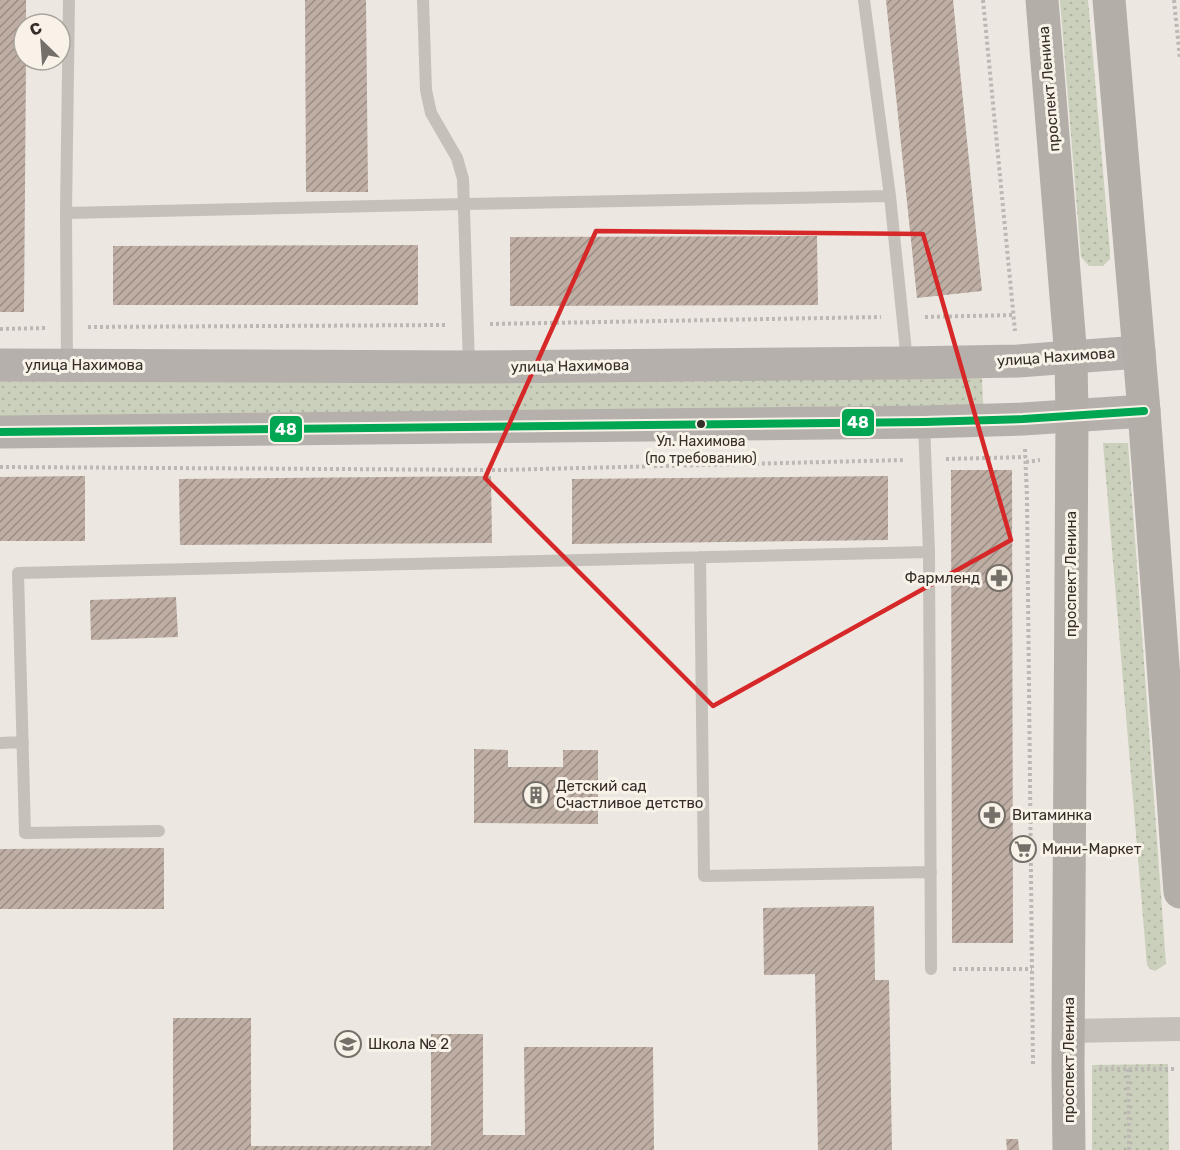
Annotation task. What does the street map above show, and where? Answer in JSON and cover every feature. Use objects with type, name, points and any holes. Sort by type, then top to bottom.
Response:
[{"type":"main road","name":"проспект Ленина","points":[[1042,0],[1071,358],[1069,1150]]},
{"type":"main road","points":[[1109,0],[1144,411],[1180,892]]},
{"type":"street","name":"улица Нахимова","points":[[0,365],[470,367],[907,363],[1018,361],[1139,352]]},
{"type":"street","points":[[0,432],[924,422],[1023,419],[1144,411]]},
{"type":"street","points":[[1068,1031],[1180,1029]]},
{"type":"lane","points":[[67,365],[66,213],[69,0]]},
{"type":"lane","points":[[423,0],[426,90],[431,112],[457,158],[463,179],[470,367]]},
{"type":"lane","points":[[864,0],[890,196],[907,363]]},
{"type":"lane","points":[[66,213],[890,196]]},
{"type":"lane","points":[[924,422],[929,552],[931,969]]},
{"type":"lane","points":[[159,831],[25,833],[18,573],[929,552]]},
{"type":"lane","points":[[700,557],[704,876],[931,872]]},
{"type":"lane","points":[[0,743],[23,742]]},
{"type":"path","points":[[983,0],[1016,336]]},
{"type":"path","points":[[1174,0],[1180,59]]},
{"type":"path","points":[[0,329],[468,325],[1014,315]]},
{"type":"path","points":[[931,969],[1032,969],[1028,498],[1025,445]]},
{"type":"path","points":[[0,467],[500,470],[1025,457]]},
{"type":"path","points":[[1089,1068],[1175,1069]]},
{"type":"path","points":[[1128,1069],[1129,1150]]},
{"type":"highlighted area","points":[[596,231],[923,234],[1011,540],[713,706],[485,478]]},
{"type":"green space","points":[[1060,0],[1088,0],[1110,251],[1110,259],[1103,266],[1089,266],[1081,257]]},
{"type":"green space","points":[[981,358],[984,422],[0,424],[0,373]]},
{"type":"green space","points":[[1103,443],[1128,443],[1166,964],[1155,971],[1147,965]]},
{"type":"green space","points":[[1168,1064],[1169,1150],[1092,1150],[1092,1065]]},
{"type":"building","points":[[0,0],[26,0],[26,12],[12,12],[12,72],[26,72],[24,312],[0,312]]},
{"type":"building","points":[[305,0],[366,0],[368,192],[306,192]]},
{"type":"building","points":[[886,0],[953,0],[982,291],[917,298]]},
{"type":"building","points":[[817,236],[818,305],[510,306],[510,237]]},
{"type":"building","points":[[418,245],[418,305],[113,305],[113,246]]},
{"type":"building","points":[[951,470],[1012,470],[1013,943],[952,943]]},
{"type":"building","points":[[85,476],[85,541],[0,541],[0,477]]},
{"type":"building","points":[[491,476],[492,543],[180,545],[179,479]]},
{"type":"building","points":[[888,476],[888,540],[572,544],[572,479]]},
{"type":"building","points":[[176,597],[178,637],[91,640],[90,600]]},
{"type":"building","name":"Детский сад Счастливое детство","points":[[474,749],[508,750],[508,767],[563,767],[563,750],[598,750],[598,824],[474,823]]},
{"type":"building","points":[[164,848],[164,909],[0,909],[0,849]]},
{"type":"building","points":[[874,906],[875,980],[889,980],[892,1150],[818,1150],[815,974],[764,975],[763,908]]},
{"type":"building","points":[[173,1018],[251,1018],[251,1146],[431,1146],[431,1034],[483,1034],[483,1135],[525,1135],[524,1047],[653,1047],[654,1150],[173,1150]]},
{"type":"building","points":[[1006,1139],[1018,1139],[1019,1150],[1007,1150]]},
{"type":"transit line","name":"48","points":[[0,432],[924,422],[1023,419],[1144,411]]},
{"type":"place","name":"Ул. Нахимова (по требованию)","points":[[701,424]]},
{"type":"place","name":"Фармленд","points":[[999,578]]},
{"type":"place","name":"Детский сад Счастливое детство","points":[[536,795]]},
{"type":"place","name":"Витаминка","points":[[992,815]]},
{"type":"place","name":"Мини-Маркет","points":[[1023,849]]},
{"type":"place","name":"Школа № 2","points":[[348,1044]]}]
